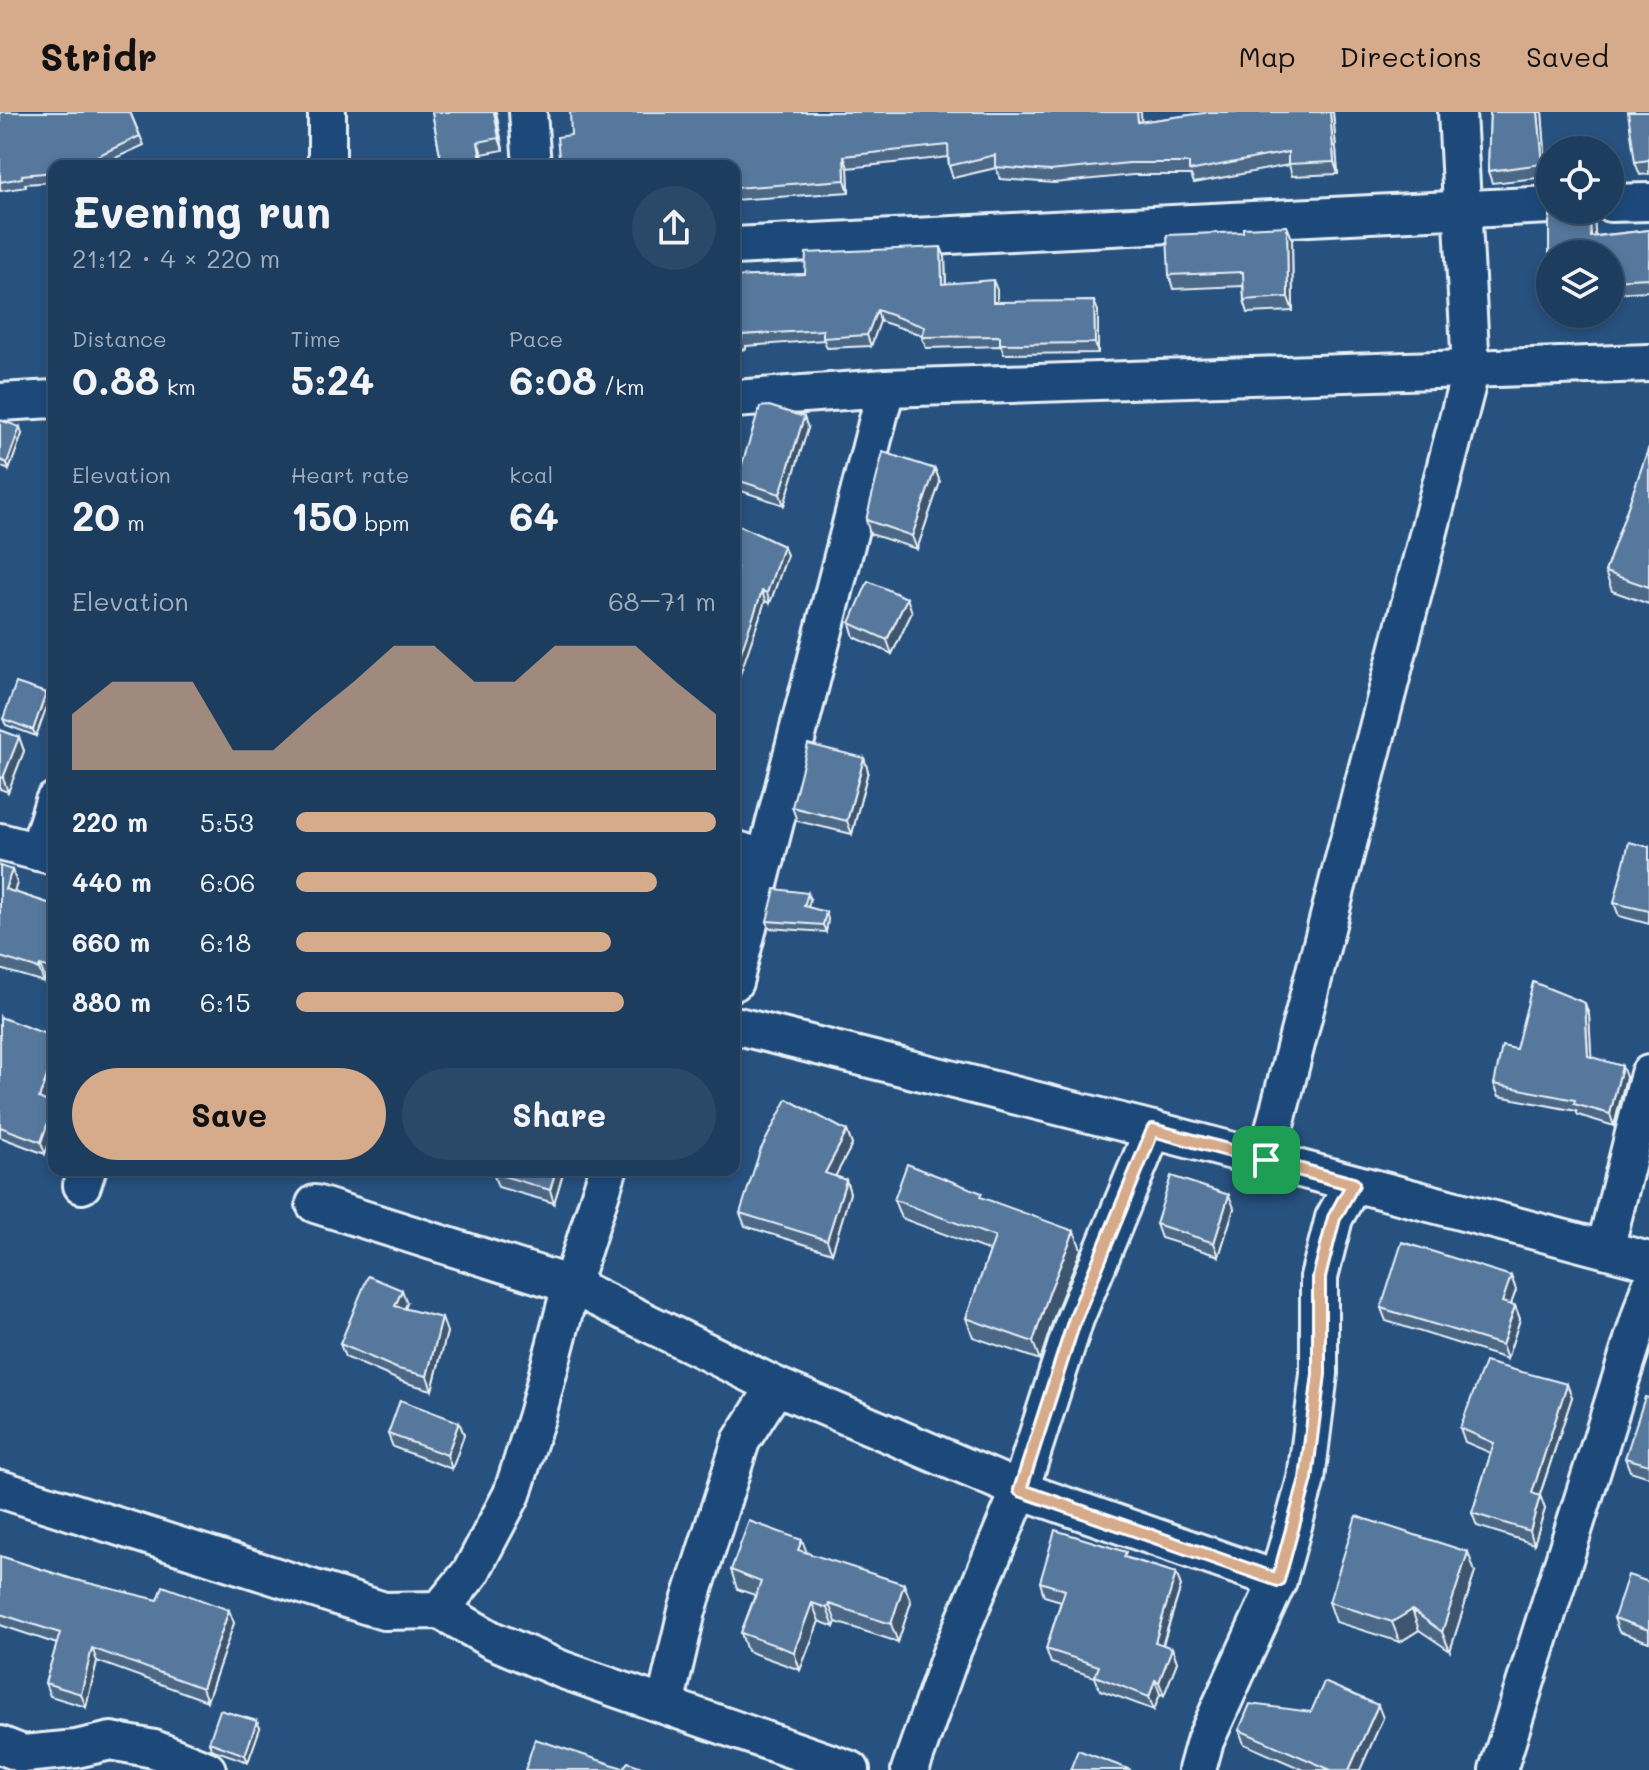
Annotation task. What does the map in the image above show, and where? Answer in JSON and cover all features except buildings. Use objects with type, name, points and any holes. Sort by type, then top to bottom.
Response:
[{"type":"street","points":[[327,112],[327,160]]},
{"type":"street","points":[[528,112],[532,160]]},
{"type":"street","points":[[1266,1160],[1471,369],[1457,112]]},
{"type":"street","points":[[1624,203],[1649,202]]},
{"type":"street","points":[[740,246],[1536,206]]},
{"type":"street","points":[[740,399],[886,388],[1649,363]]},
{"type":"street","points":[[740,934],[750,854],[886,388]]},
{"type":"street","points":[[0,402],[48,399]]},
{"type":"street","points":[[0,842],[46,854]]},
{"type":"street","points":[[740,1027],[1153,1130],[1649,1261]]},
{"type":"street","points":[[1605,1249],[1649,1074]]},
{"type":"street","points":[[910,1770],[950,1656],[1020,1490],[1075,1319],[1153,1130]]},
{"type":"street","points":[[440,1610],[471,1572],[512,1494],[537,1415],[571,1285],[606,1176]]},
{"type":"street","points":[[1197,1770],[1205,1741],[1278,1580],[1308,1464],[1319,1374],[1319,1277],[1334,1218],[1353,1184]]},
{"type":"street","points":[[315,1204],[571,1285],[776,1386],[1020,1490],[1278,1580]]},
{"type":"street","points":[[1498,1770],[1649,1289]]},
{"type":"street","points":[[665,1705],[687,1611],[741,1441],[776,1386]]},
{"type":"street","points":[[0,1489],[384,1611],[440,1610],[492,1640],[563,1670],[851,1770]]},
{"type":"street","points":[[0,1745],[23,1754],[76,1749],[111,1741],[154,1749],[207,1770]]},
{"type":"route","points":[[1153,1130],[1266,1160],[1353,1184],[1334,1218],[1319,1277],[1319,1374],[1306,1479],[1278,1580],[1020,1490],[1075,1319],[1153,1130]]}]
